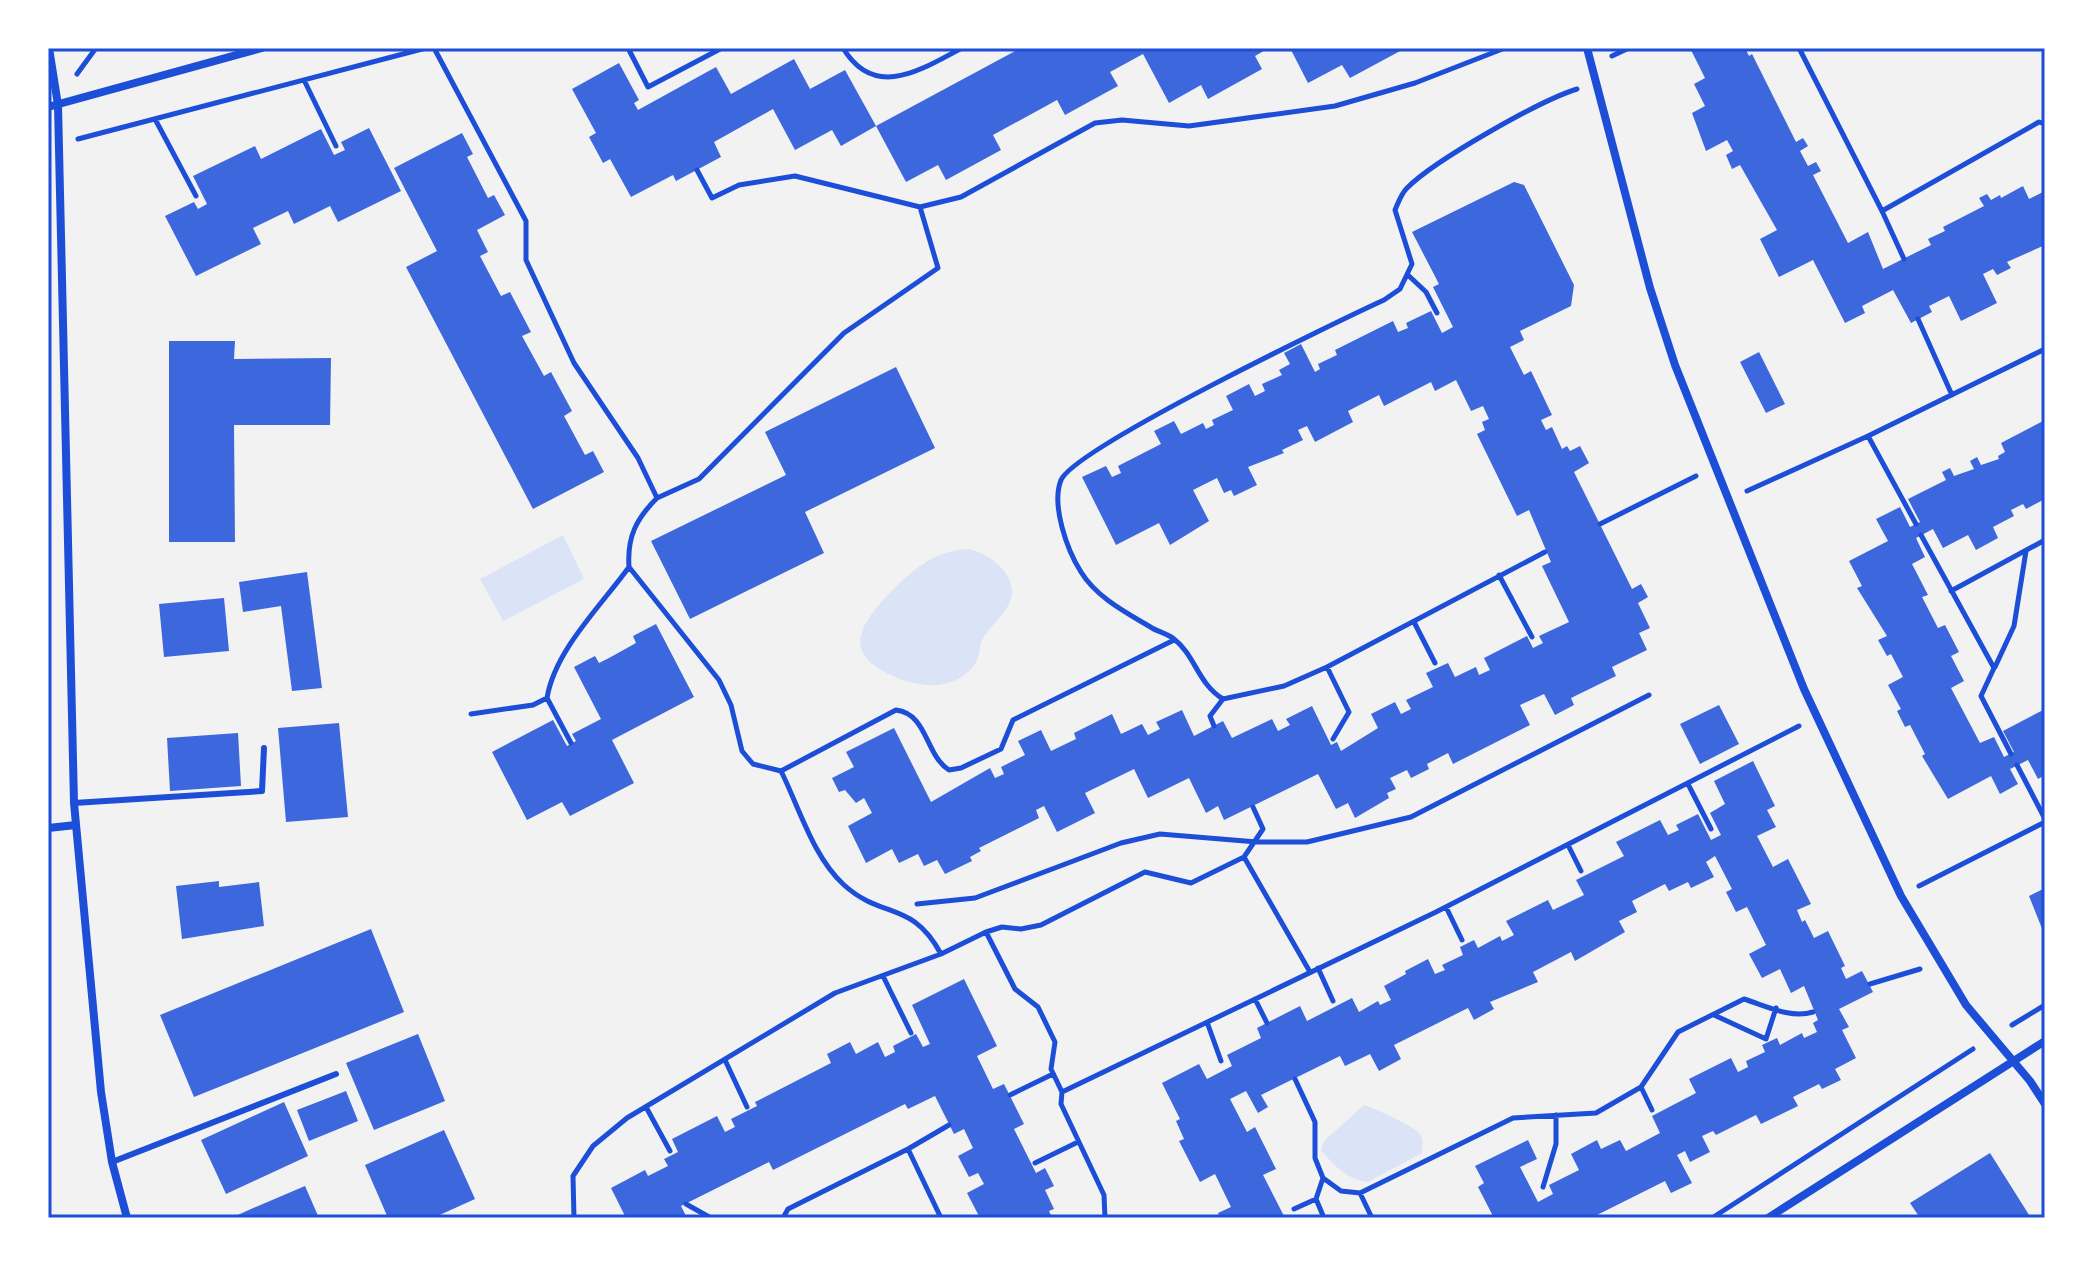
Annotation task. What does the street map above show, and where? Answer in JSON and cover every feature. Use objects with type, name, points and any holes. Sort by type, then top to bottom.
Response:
[{"type":"street","points":[[49,48],[74,803],[101,1092],[112,1162],[127,1218]]},
{"type":"street","points":[[53,106],[262,48]]},
{"type":"street","points":[[1587,48],[1650,288],[1728,500],[1817,717],[1901,896],[1966,1005],[1991,1038],[2013,1060],[2045,1104]]},
{"type":"street","points":[[48,828],[76,825]]},
{"type":"street","points":[[1768,1218],[2045,1041]]},
{"type":"lane","points":[[74,803],[262,791],[264,748]]},
{"type":"lane","points":[[112,1162],[336,1074]]},
{"type":"path","points":[[53,106],[77,140],[426,48]]},
{"type":"path","points":[[434,48],[526,221],[526,260],[574,363],[638,458],[657,498]]},
{"type":"path","points":[[628,48],[648,87],[722,48]]},
{"type":"path","points":[[843,48],[860,68],[895,78],[926,69],[952,50],[962,48]]},
{"type":"path","points":[[697,170],[712,198],[739,185],[795,176],[920,207],[961,197],[1095,123],[1122,120],[1189,126],[1335,106],[1415,83],[1505,48]]},
{"type":"path","points":[[1799,48],[1904,259]]},
{"type":"path","points":[[304,80],[336,146]]},
{"type":"path","points":[[1223,699],[1208,690],[1175,639],[1105,599],[1081,573],[1065,533],[1056,496],[1063,476],[1110,444],[1238,371],[1384,300],[1400,289],[1409,276],[1412,264],[1395,210],[1404,190],[1485,137],[1559,95],[1596,83]]},
{"type":"path","points":[[155,119],[196,196]]},
{"type":"path","points":[[1882,211],[2039,122],[2045,124]]},
{"type":"path","points":[[920,207],[938,268],[844,333],[699,479],[657,498],[639,516],[628,545],[629,567],[719,680],[731,705],[742,751],[753,764],[781,771],[896,710],[908,712],[919,722],[940,764],[949,770],[961,768],[1001,749],[1013,720],[1175,639]]},
{"type":"path","points":[[1409,276],[1426,292],[1437,313]]},
{"type":"path","points":[[1918,319],[1952,395]]},
{"type":"path","points":[[1728,500],[1868,436],[2045,349]]},
{"type":"path","points":[[1868,436],[1916,524]]},
{"type":"path","points":[[1600,524],[1715,466]]},
{"type":"path","points":[[1921,535],[1994,668]]},
{"type":"path","points":[[1951,591],[2045,540]]},
{"type":"path","points":[[2011,754],[1981,696],[2014,626],[2026,551]]},
{"type":"path","points":[[1214,726],[1210,716],[1223,699],[1284,686],[1327,667],[1414,622],[1424,613],[1545,552]]},
{"type":"path","points":[[571,743],[547,698],[549,683],[563,657],[629,567]]},
{"type":"path","points":[[1499,575],[1532,637]]},
{"type":"path","points":[[1414,622],[1435,663]]},
{"type":"path","points":[[1327,667],[1349,712],[1333,739]]},
{"type":"path","points":[[917,904],[975,898],[1121,843],[1160,834],[1257,842],[1307,842],[1411,817],[1649,695]]},
{"type":"path","points":[[471,714],[533,705],[547,698]]},
{"type":"path","points":[[1062,1092],[1446,907],[1817,717]]},
{"type":"path","points":[[1901,896],[2045,821],[2017,765]]},
{"type":"path","points":[[781,771],[828,867],[845,886],[872,905],[919,922],[941,954]]},
{"type":"path","points":[[1688,784],[1711,829]]},
{"type":"path","points":[[574,1218],[573,1176],[593,1146],[646,1107],[835,993],[941,954],[986,932],[1002,927],[1021,929],[1041,925],[1145,872],[1191,883],[1244,857],[1263,829],[1253,807]]},
{"type":"path","points":[[1568,845],[1581,871]]},
{"type":"path","points":[[1244,857],[1310,972]]},
{"type":"path","points":[[1446,907],[1462,940]]},
{"type":"path","points":[[986,932],[1015,989],[1038,1007],[1055,1042],[1053,1074],[1062,1092],[1061,1104],[1104,1195],[1105,1218]]},
{"type":"path","points":[[1318,968],[1333,1001]]},
{"type":"path","points":[[883,976],[911,1033]]},
{"type":"path","points":[[1870,984],[1897,976]]},
{"type":"path","points":[[1255,998],[1267,1023]]},
{"type":"path","points":[[1295,1079],[1315,1122],[1315,1158],[1323,1178],[1341,1191],[1360,1193],[1513,1118],[1596,1113],[1641,1087],[1678,1032],[1744,999],[1801,1016],[1813,1012]]},
{"type":"path","points":[[1712,1218],[2045,1005]]},
{"type":"path","points":[[1714,1014],[1766,1039],[1776,1008]]},
{"type":"path","points":[[1207,1022],[1221,1061]]},
{"type":"path","points":[[725,1060],[747,1107]]},
{"type":"path","points":[[1010,1095],[1053,1074]]},
{"type":"path","points":[[1641,1087],[1652,1110]]},
{"type":"path","points":[[646,1107],[670,1151]]},
{"type":"path","points":[[1543,1187],[1556,1144],[1556,1115]]},
{"type":"path","points":[[783,1218],[788,1209],[949,1125]]},
{"type":"path","points":[[1035,1163],[1078,1142]]},
{"type":"path","points":[[908,1149],[941,1218]]},
{"type":"path","points":[[1323,1178],[1316,1199],[1324,1218]]},
{"type":"path","points":[[1360,1193],[1372,1218]]},
{"type":"path","points":[[1294,1209],[1316,1199]]},
{"type":"path","points":[[686,1204],[711,1218]]},
{"type":"shaded area","points":[[563,535],[584,579],[503,621],[480,579]]},
{"type":"shaded area","points":[[969,549],[987,556],[1003,569],[1012,596],[982,640],[975,664],[951,682],[922,685],[903,680],[872,664],[860,645],[866,622],[875,610],[923,564],[944,554]]},
{"type":"shaded area","points":[[1364,1105],[1411,1127],[1420,1134],[1422,1141],[1422,1153],[1368,1182],[1342,1171],[1321,1150],[1324,1141]]},
{"type":"building","points":[[1021,48],[1269,48],[1255,56],[1262,69],[1208,99],[1201,85],[1169,103],[1143,54],[1110,72],[1118,86],[1065,115],[1057,100],[993,135],[1001,150],[946,180],[938,165],[906,182],[876,126]]},
{"type":"building","points":[[1290,48],[1402,50],[1350,78],[1342,65],[1308,83]]},
{"type":"building","points":[[1690,48],[1745,48],[1749,56],[1752,54],[1796,142],[1803,138],[1808,146],[1800,151],[1808,166],[1816,162],[1821,171],[1813,175],[1848,243],[1868,232],[1883,269],[1931,245],[1928,239],[1945,231],[1943,227],[1984,206],[1979,198],[1987,194],[1991,200],[2000,195],[2001,198],[2023,186],[2029,199],[2045,191],[2045,245],[2007,262],[2011,268],[1997,275],[1993,269],[1983,274],[1997,303],[1961,321],[1949,296],[1929,306],[1932,312],[1911,323],[1893,290],[1862,306],[1865,313],[1845,323],[1813,260],[1779,277],[1760,239],[1777,230],[1740,165],[1732,169],[1726,155],[1733,151],[1727,140],[1706,151],[1692,113],[1705,106],[1694,84],[1705,78]]},
{"type":"building","points":[[794,59],[810,89],[845,70],[876,126],[841,146],[832,130],[795,150],[773,109],[714,142],[721,157],[676,181],[673,175],[631,197],[610,159],[603,163],[589,137],[596,133],[572,89],[619,63],[639,100],[634,103],[638,110],[716,67],[731,94]]},
{"type":"building","points":[[369,128],[401,191],[338,222],[330,206],[294,224],[288,211],[253,228],[261,244],[196,276],[165,216],[194,202],[198,209],[207,204],[193,176],[255,146],[261,159],[321,129],[334,155],[345,150],[341,142]]},
{"type":"building","points":[[462,133],[473,154],[467,157],[488,198],[494,195],[505,215],[477,230],[488,252],[480,256],[501,296],[510,292],[531,332],[522,336],[544,376],[551,372],[572,411],[564,416],[585,455],[593,451],[604,472],[533,509],[406,267],[437,251],[394,168]]},
{"type":"building","points":[[1514,182],[1524,185],[1574,285],[1571,306],[1520,331],[1524,340],[1510,347],[1524,375],[1531,371],[1552,415],[1541,420],[1546,430],[1552,427],[1562,449],[1567,446],[1570,451],[1580,446],[1589,463],[1574,472],[1632,589],[1641,584],[1648,597],[1638,603],[1650,628],[1639,633],[1647,650],[1612,667],[1616,676],[1571,698],[1574,705],[1555,715],[1544,694],[1520,705],[1530,725],[1453,764],[1448,753],[1427,764],[1429,769],[1411,778],[1407,770],[1390,778],[1396,789],[1387,793],[1389,798],[1355,818],[1348,803],[1336,809],[1318,774],[1224,820],[1218,806],[1206,813],[1189,778],[1148,798],[1134,769],[1085,793],[1095,813],[1057,832],[1044,806],[1036,810],[1039,818],[979,848],[981,851],[970,857],[972,861],[945,874],[937,860],[924,866],[918,854],[899,863],[892,849],[866,863],[848,826],[872,813],[864,798],[856,803],[845,790],[839,792],[832,778],[854,767],[846,752],[894,728],[931,802],[990,768],[995,778],[1004,774],[1001,767],[1025,755],[1018,741],[1041,730],[1051,751],[1076,739],[1074,733],[1112,714],[1121,734],[1142,724],[1148,735],[1160,729],[1156,722],[1182,710],[1194,736],[1223,721],[1232,738],[1272,719],[1278,731],[1290,725],[1286,719],[1312,706],[1331,745],[1337,742],[1341,751],[1378,728],[1371,714],[1395,702],[1401,714],[1411,709],[1406,700],[1433,687],[1426,673],[1448,663],[1455,677],[1476,667],[1479,675],[1490,670],[1484,658],[1527,636],[1533,648],[1543,643],[1539,636],[1569,622],[1542,566],[1551,562],[1529,510],[1517,516],[1477,434],[1485,430],[1482,422],[1489,419],[1483,406],[1471,411],[1456,380],[1435,391],[1431,382],[1384,406],[1379,395],[1348,411],[1353,422],[1315,442],[1307,426],[1298,430],[1303,440],[1282,450],[1284,453],[1248,467],[1257,485],[1234,496],[1231,490],[1224,493],[1217,478],[1193,490],[1209,521],[1170,545],[1159,523],[1116,545],[1082,477],[1106,466],[1112,477],[1121,473],[1118,466],[1161,444],[1154,431],[1174,421],[1181,434],[1203,423],[1206,429],[1214,425],[1212,420],[1233,410],[1226,396],[1249,384],[1255,396],[1265,391],[1262,384],[1282,375],[1279,370],[1290,364],[1284,353],[1301,344],[1315,372],[1320,369],[1318,364],[1337,355],[1335,350],[1393,321],[1398,332],[1408,328],[1406,323],[1431,311],[1442,333],[1453,327],[1433,287],[1439,284],[1412,232]]},
{"type":"building","points":[[169,341],[235,341],[234,359],[331,358],[330,425],[234,425],[235,542],[169,542]]},
{"type":"building","points":[[1759,352],[1785,404],[1766,413],[1740,362]]},
{"type":"building","points":[[896,367],[935,448],[805,512],[824,553],[690,619],[651,541],[786,475],[765,432]]},
{"type":"building","points":[[2045,420],[2045,499],[2026,509],[2023,504],[2011,510],[2014,516],[1993,527],[1998,538],[1976,550],[1968,535],[1943,548],[1933,529],[1916,538],[1925,557],[1912,564],[1928,595],[1922,597],[1938,628],[1945,625],[1959,652],[1951,656],[1964,681],[1951,688],[1980,743],[1994,737],[2004,757],[2014,752],[2003,731],[2045,709],[2045,775],[2038,779],[2028,760],[2010,769],[2018,784],[2000,794],[1991,776],[1948,799],[1922,756],[1925,754],[1910,725],[1905,727],[1897,711],[1901,709],[1888,685],[1903,677],[1891,654],[1887,656],[1878,640],[1887,636],[1857,588],[1862,586],[1849,561],[1888,541],[1876,519],[1900,507],[1910,527],[1920,522],[1908,499],[1946,480],[1942,472],[1950,468],[1954,476],[1974,469],[1970,461],[1977,457],[1981,465],[1999,459],[1998,456],[2005,452],[2001,443]]},
{"type":"building","points":[[307,572],[322,688],[292,691],[281,606],[243,612],[239,582]]},
{"type":"building","points":[[224,598],[229,651],[164,657],[159,604]]},
{"type":"building","points":[[656,624],[694,697],[612,740],[634,783],[570,816],[562,802],[527,820],[492,752],[553,720],[567,746],[576,741],[572,734],[601,719],[574,667],[595,656],[599,663],[609,658],[636,643],[633,636]]},
{"type":"building","points":[[1719,705],[1739,744],[1700,764],[1680,724]]},
{"type":"building","points":[[339,723],[348,817],[286,822],[278,728]]},
{"type":"building","points":[[238,733],[241,786],[170,791],[167,738]]},
{"type":"building","points":[[1753,761],[1775,806],[1767,810],[1776,827],[1757,836],[1773,867],[1788,859],[1811,904],[1797,910],[1802,922],[1805,920],[1814,938],[1828,931],[1845,966],[1841,968],[1846,979],[1862,971],[1873,992],[1839,1009],[1849,1027],[1842,1030],[1856,1058],[1835,1069],[1841,1080],[1822,1089],[1819,1084],[1793,1097],[1798,1106],[1761,1124],[1756,1115],[1716,1135],[1713,1131],[1702,1136],[1710,1152],[1690,1162],[1685,1151],[1677,1155],[1692,1183],[1671,1193],[1665,1181],[1591,1218],[1494,1218],[1478,1187],[1484,1183],[1475,1166],[1528,1140],[1537,1159],[1520,1167],[1538,1202],[1553,1194],[1549,1185],[1579,1170],[1571,1154],[1597,1140],[1601,1149],[1620,1140],[1626,1151],[1660,1133],[1652,1116],[1696,1093],[1689,1079],[1731,1058],[1738,1072],[1748,1067],[1746,1061],[1765,1052],[1762,1045],[1777,1038],[1780,1045],[1802,1033],[1804,1038],[1817,1032],[1813,1023],[1818,1020],[1804,986],[1791,993],[1780,969],[1762,978],[1749,954],[1766,945],[1747,907],[1736,912],[1726,892],[1732,889],[1715,856],[1706,862],[1714,877],[1691,888],[1688,882],[1669,891],[1665,884],[1632,901],[1637,912],[1619,921],[1625,932],[1575,961],[1571,952],[1533,972],[1538,982],[1490,1002],[1494,1009],[1474,1020],[1468,1008],[1394,1045],[1401,1059],[1379,1071],[1370,1054],[1345,1066],[1340,1056],[1261,1095],[1268,1107],[1258,1113],[1246,1091],[1230,1099],[1247,1132],[1255,1127],[1276,1169],[1263,1175],[1285,1218],[1220,1218],[1218,1213],[1231,1207],[1215,1174],[1200,1182],[1179,1141],[1184,1139],[1176,1121],[1180,1119],[1162,1083],[1199,1064],[1207,1079],[1232,1066],[1227,1055],[1261,1038],[1257,1028],[1300,1006],[1307,1021],[1352,998],[1359,1012],[1378,1001],[1380,1005],[1391,1000],[1384,986],[1406,974],[1405,971],[1428,959],[1435,974],[1445,970],[1442,965],[1463,955],[1460,947],[1474,940],[1478,948],[1500,936],[1502,941],[1514,935],[1506,921],[1548,900],[1553,910],[1584,895],[1576,880],[1624,856],[1616,842],[1660,820],[1668,835],[1679,830],[1676,825],[1698,814],[1711,840],[1721,835],[1710,813],[1725,804],[1714,781]]},
{"type":"building","points":[[219,881],[219,887],[259,882],[264,926],[182,939],[176,886]]},
{"type":"building","points":[[2045,888],[2045,936],[2029,896]]},
{"type":"building","points":[[371,929],[404,1012],[194,1097],[160,1015]]},
{"type":"building","points":[[964,979],[997,1046],[977,1056],[993,1089],[1004,1084],[1024,1124],[1014,1129],[1036,1173],[1045,1168],[1054,1186],[1045,1190],[1054,1209],[1049,1211],[1052,1218],[980,1218],[967,1193],[984,1184],[978,1173],[969,1177],[958,1156],[973,1148],[964,1129],[954,1134],[935,1096],[908,1109],[905,1104],[773,1170],[769,1162],[681,1206],[687,1218],[626,1218],[611,1188],[645,1170],[648,1176],[668,1166],[664,1159],[678,1152],[672,1139],[717,1116],[725,1132],[735,1127],[731,1119],[757,1106],[755,1102],[831,1063],[827,1054],[850,1042],[856,1054],[878,1042],[885,1057],[895,1052],[893,1046],[916,1034],[923,1047],[930,1044],[912,1005]]},
{"type":"building","points":[[418,1034],[445,1101],[374,1130],[346,1063]]},
{"type":"building","points":[[346,1091],[358,1121],[309,1141],[297,1110]]},
{"type":"building","points":[[284,1102],[308,1156],[226,1194],[201,1140]]},
{"type":"building","points":[[444,1130],[475,1199],[433,1218],[388,1218],[365,1165]]},
{"type":"building","points":[[1990,1153],[2031,1218],[1920,1218],[1910,1203]]},
{"type":"building","points":[[305,1186],[319,1218],[231,1218],[251,1209]]}]
